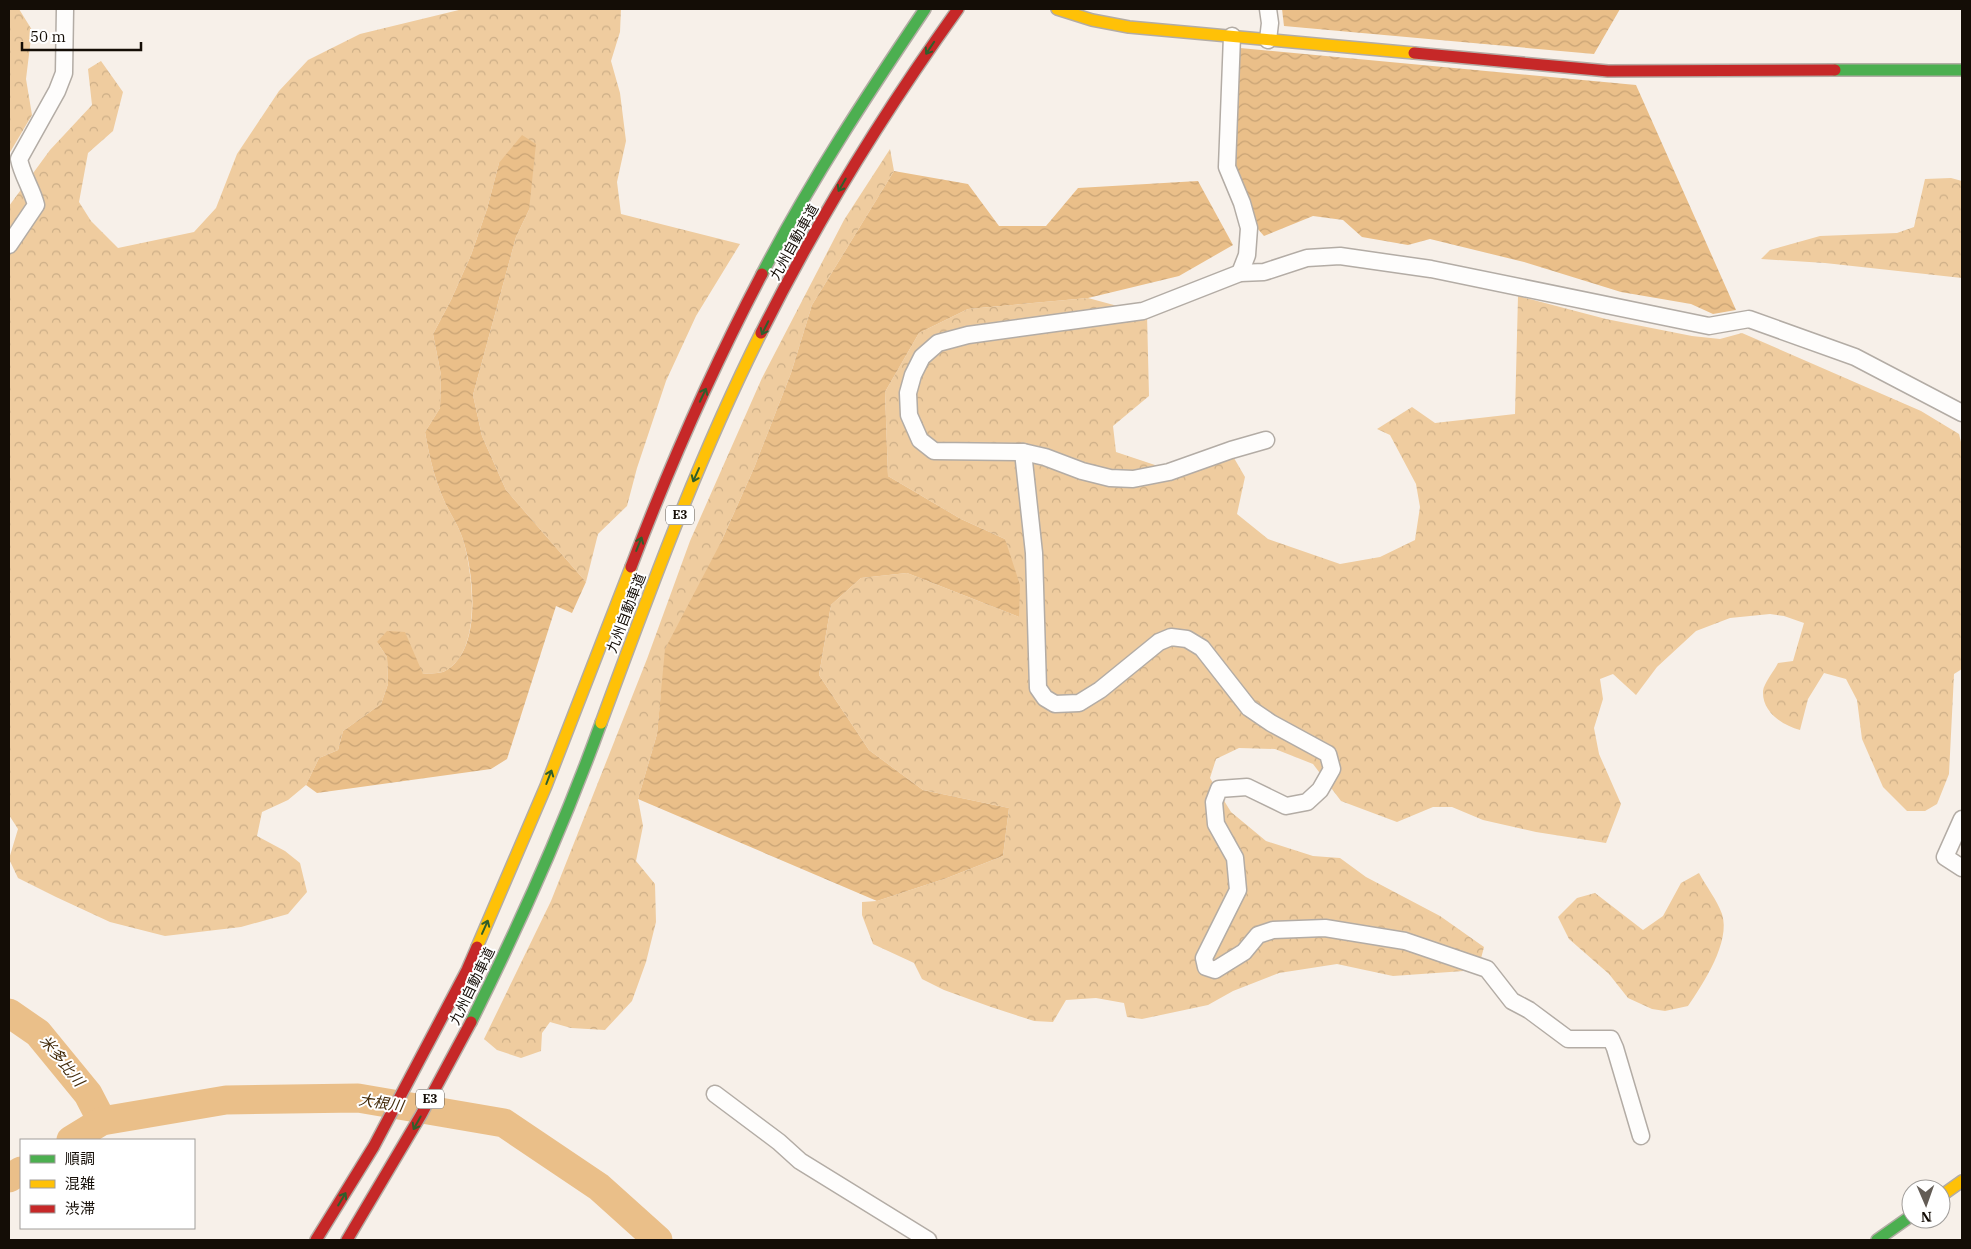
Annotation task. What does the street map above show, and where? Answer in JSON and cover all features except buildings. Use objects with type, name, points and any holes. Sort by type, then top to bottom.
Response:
[{"type":"main road","name":"九州自動車道","points":[[316,1240],[374,1146],[467,970],[546,786],[661,490],[704,392],[790,221],[866,97],[925,9]]},
{"type":"main road","name":"九州自動車道","points":[[347,1240],[403,1148],[495,976],[575,792],[691,486],[733,392],[776,304],[856,162],[892,104],[958,9]]},
{"type":"main road","points":[[1057,9],[1074,16],[1128,27],[1608,71],[1962,70]]},
{"type":"main road","points":[[1951,1189],[1962,1182]]},
{"type":"main road","points":[[1877,1240],[1901,1223]]},
{"type":"street","points":[[9,245],[36,205],[32,191],[21,171],[19,159],[57,91],[64,73],[65,9]]},
{"type":"street","points":[[1268,9],[1270,23],[1268,40]]},
{"type":"street","points":[[1232,36],[1227,167],[1242,203],[1249,228],[1247,256],[1240,273]]},
{"type":"street","points":[[1266,440],[1231,450],[1170,472],[1133,479],[1110,478],[1082,471],[1045,457],[1023,452],[934,452],[920,440],[909,414],[908,393],[913,375],[922,357],[938,344],[968,335],[1143,312],[1240,273],[1264,272],[1307,258],[1340,256],[1431,269],[1709,326],[1749,319],[1855,357],[1962,413]]},
{"type":"street","points":[[1023,452],[1034,553],[1038,688],[1045,698],[1055,704],[1079,703],[1100,690],[1159,642],[1171,637],[1187,639],[1202,648],[1249,708],[1328,754],[1332,769],[1320,790],[1307,802],[1286,806],[1247,787],[1218,789],[1214,802],[1216,824],[1235,858],[1238,890],[1204,958],[1206,968],[1215,970],[1244,952],[1258,935],[1273,930],[1325,928],[1405,941],[1487,969],[1512,1001],[1529,1010],[1568,1039],[1611,1039],[1641,1136]]},
{"type":"street","points":[[1962,819],[1945,857],[1962,868]]},
{"type":"street","points":[[715,1094],[800,1161],[928,1240]]},
{"type":"green space","points":[[9,9],[19,9],[32,30],[26,79],[32,115],[9,154]]},
{"type":"green space","points":[[463,9],[621,9],[620,32],[611,61],[620,93],[626,141],[617,182],[621,214],[740,244],[696,316],[666,381],[637,468],[627,506],[598,534],[586,582],[506,490],[482,436],[473,395],[516,237],[529,210],[499,163],[487,209],[471,255],[433,334],[441,375],[440,408],[425,432],[437,482],[445,504],[462,537],[467,557],[472,593],[472,612],[470,631],[465,647],[457,661],[445,671],[423,674],[377,642],[387,657],[388,684],[381,704],[343,731],[338,750],[319,758],[306,785],[288,800],[262,812],[257,836],[285,851],[300,863],[307,892],[288,914],[241,927],[165,936],[110,922],[18,878],[9,859],[18,829],[9,815],[9,206],[50,150],[92,105],[88,69],[101,61],[123,92],[113,131],[88,153],[79,202],[91,221],[118,248],[194,232],[216,208],[237,154],[279,91],[308,60],[360,34]]},
{"type":"green space","points":[[890,149],[894,171],[812,305],[791,373],[661,694],[657,734],[638,799],[643,826],[636,861],[655,884],[656,922],[646,962],[632,1001],[605,1030],[571,1028],[550,1022],[542,1033],[541,1051],[521,1058],[497,1050],[484,1039],[551,901],[647,659],[690,541],[762,378],[844,220]]},
{"type":"green space","points":[[1951,178],[1962,181],[1962,278],[1825,263],[1761,259],[1770,250],[1820,236],[1897,233],[1914,227],[1925,179]]},
{"type":"green space","points":[[1518,296],[1606,319],[1692,336],[1720,339],[1742,333],[1921,411],[1959,434],[1962,446],[1962,669],[1954,674],[1949,774],[1937,804],[1925,811],[1907,811],[1883,787],[1862,739],[1857,700],[1846,679],[1824,673],[1808,699],[1800,730],[1786,725],[1770,711],[1764,698],[1764,688],[1778,663],[1793,661],[1804,623],[1784,616],[1770,614],[1730,618],[1696,631],[1657,667],[1636,695],[1613,674],[1600,679],[1603,699],[1594,728],[1599,754],[1621,804],[1606,843],[1536,832],[1483,820],[1452,807],[1433,807],[1397,822],[1341,801],[1313,764],[1275,749],[1239,748],[1216,759],[1210,778],[1231,812],[1266,841],[1313,856],[1340,858],[1366,877],[1440,916],[1484,947],[1478,970],[1393,976],[1337,964],[1279,973],[1233,991],[1208,1005],[1142,1019],[1127,1017],[1124,1003],[1096,998],[1066,1000],[1053,1022],[1034,1021],[944,990],[922,979],[914,963],[873,944],[862,915],[862,902],[877,901],[947,878],[1003,856],[1009,808],[923,790],[869,750],[819,675],[831,605],[861,578],[907,573],[1019,617],[1005,539],[961,519],[888,476],[885,392],[919,333],[968,309],[1088,298],[1147,314],[1149,396],[1113,426],[1116,452],[1158,466],[1234,458],[1245,477],[1237,514],[1268,539],[1340,564],[1380,557],[1415,540],[1420,507],[1416,484],[1390,435],[1377,429],[1412,407],[1435,423],[1515,414]]},
{"type":"green space","points":[[1699,873],[1720,909],[1724,925],[1723,937],[1714,962],[1688,1006],[1665,1011],[1652,1009],[1628,998],[1609,974],[1569,939],[1558,917],[1577,898],[1595,893],[1643,930],[1663,916],[1681,883]]},
{"type":"water","points":[[1282,9],[1620,9],[1594,54],[1284,26]]},
{"type":"water","points":[[1240,48],[1636,85],[1736,310],[1713,314],[1691,304],[1621,292],[1524,262],[1430,239],[1408,245],[1362,237],[1343,220],[1313,216],[1264,236],[1257,228],[1233,164]]},
{"type":"water","points":[[522,135],[536,144],[529,210],[516,237],[473,395],[482,436],[506,490],[586,582],[572,613],[556,606],[507,759],[491,769],[317,793],[306,785],[319,758],[338,750],[343,731],[381,704],[388,684],[387,657],[377,642],[387,631],[405,632],[423,674],[445,671],[457,661],[465,647],[470,631],[472,593],[468,557],[460,531],[445,504],[437,482],[425,432],[440,408],[441,375],[433,334],[471,255],[487,209],[499,163]]},
{"type":"water","points":[[894,171],[968,184],[999,226],[1046,226],[1078,188],[1198,181],[1233,245],[1179,276],[1088,298],[968,309],[919,333],[885,392],[888,476],[961,519],[1005,539],[1020,585],[1019,617],[907,573],[861,578],[831,605],[819,675],[869,750],[923,790],[1009,808],[1003,856],[947,878],[877,901],[638,799],[657,734],[665,649],[721,542],[754,468],[791,373],[812,305]]},
{"type":"waterway","name":"米多比川","points":[[9,1013],[38,1033],[88,1094],[102,1121]]},
{"type":"waterway","name":"大根川","points":[[73,1139],[102,1121],[226,1100],[358,1098],[504,1123],[599,1187],[658,1240]]},
{"type":"waterway","name":"大根川","points":[[9,1178],[20,1172]]},
{"type":"traffic: fast","points":[[762,274],[840,139],[925,9]]},
{"type":"traffic: fast","points":[[1835,70],[1962,70]]},
{"type":"traffic: fast","points":[[471,1022],[540,874],[572,799],[601,723]]},
{"type":"traffic: fast","points":[[1877,1240],[1901,1223]]},
{"type":"traffic: slow","points":[[1057,9],[1092,20],[1129,27],[1414,53]]},
{"type":"traffic: slow","points":[[601,723],[657,574],[716,428],[761,333]]},
{"type":"traffic: slow","points":[[477,947],[546,786],[631,567]]},
{"type":"traffic: slow","points":[[1951,1189],[1962,1181]]},
{"type":"traffic: jam","points":[[761,333],[805,249],[853,167],[904,87],[958,9]]},
{"type":"traffic: jam","points":[[1414,53],[1608,71],[1835,70]]},
{"type":"traffic: jam","points":[[631,567],[660,492],[692,419],[762,274]]},
{"type":"traffic: jam","points":[[316,1240],[374,1146],[467,970],[477,947]]},
{"type":"traffic: jam","points":[[347,1240],[421,1115],[471,1022]]}]
